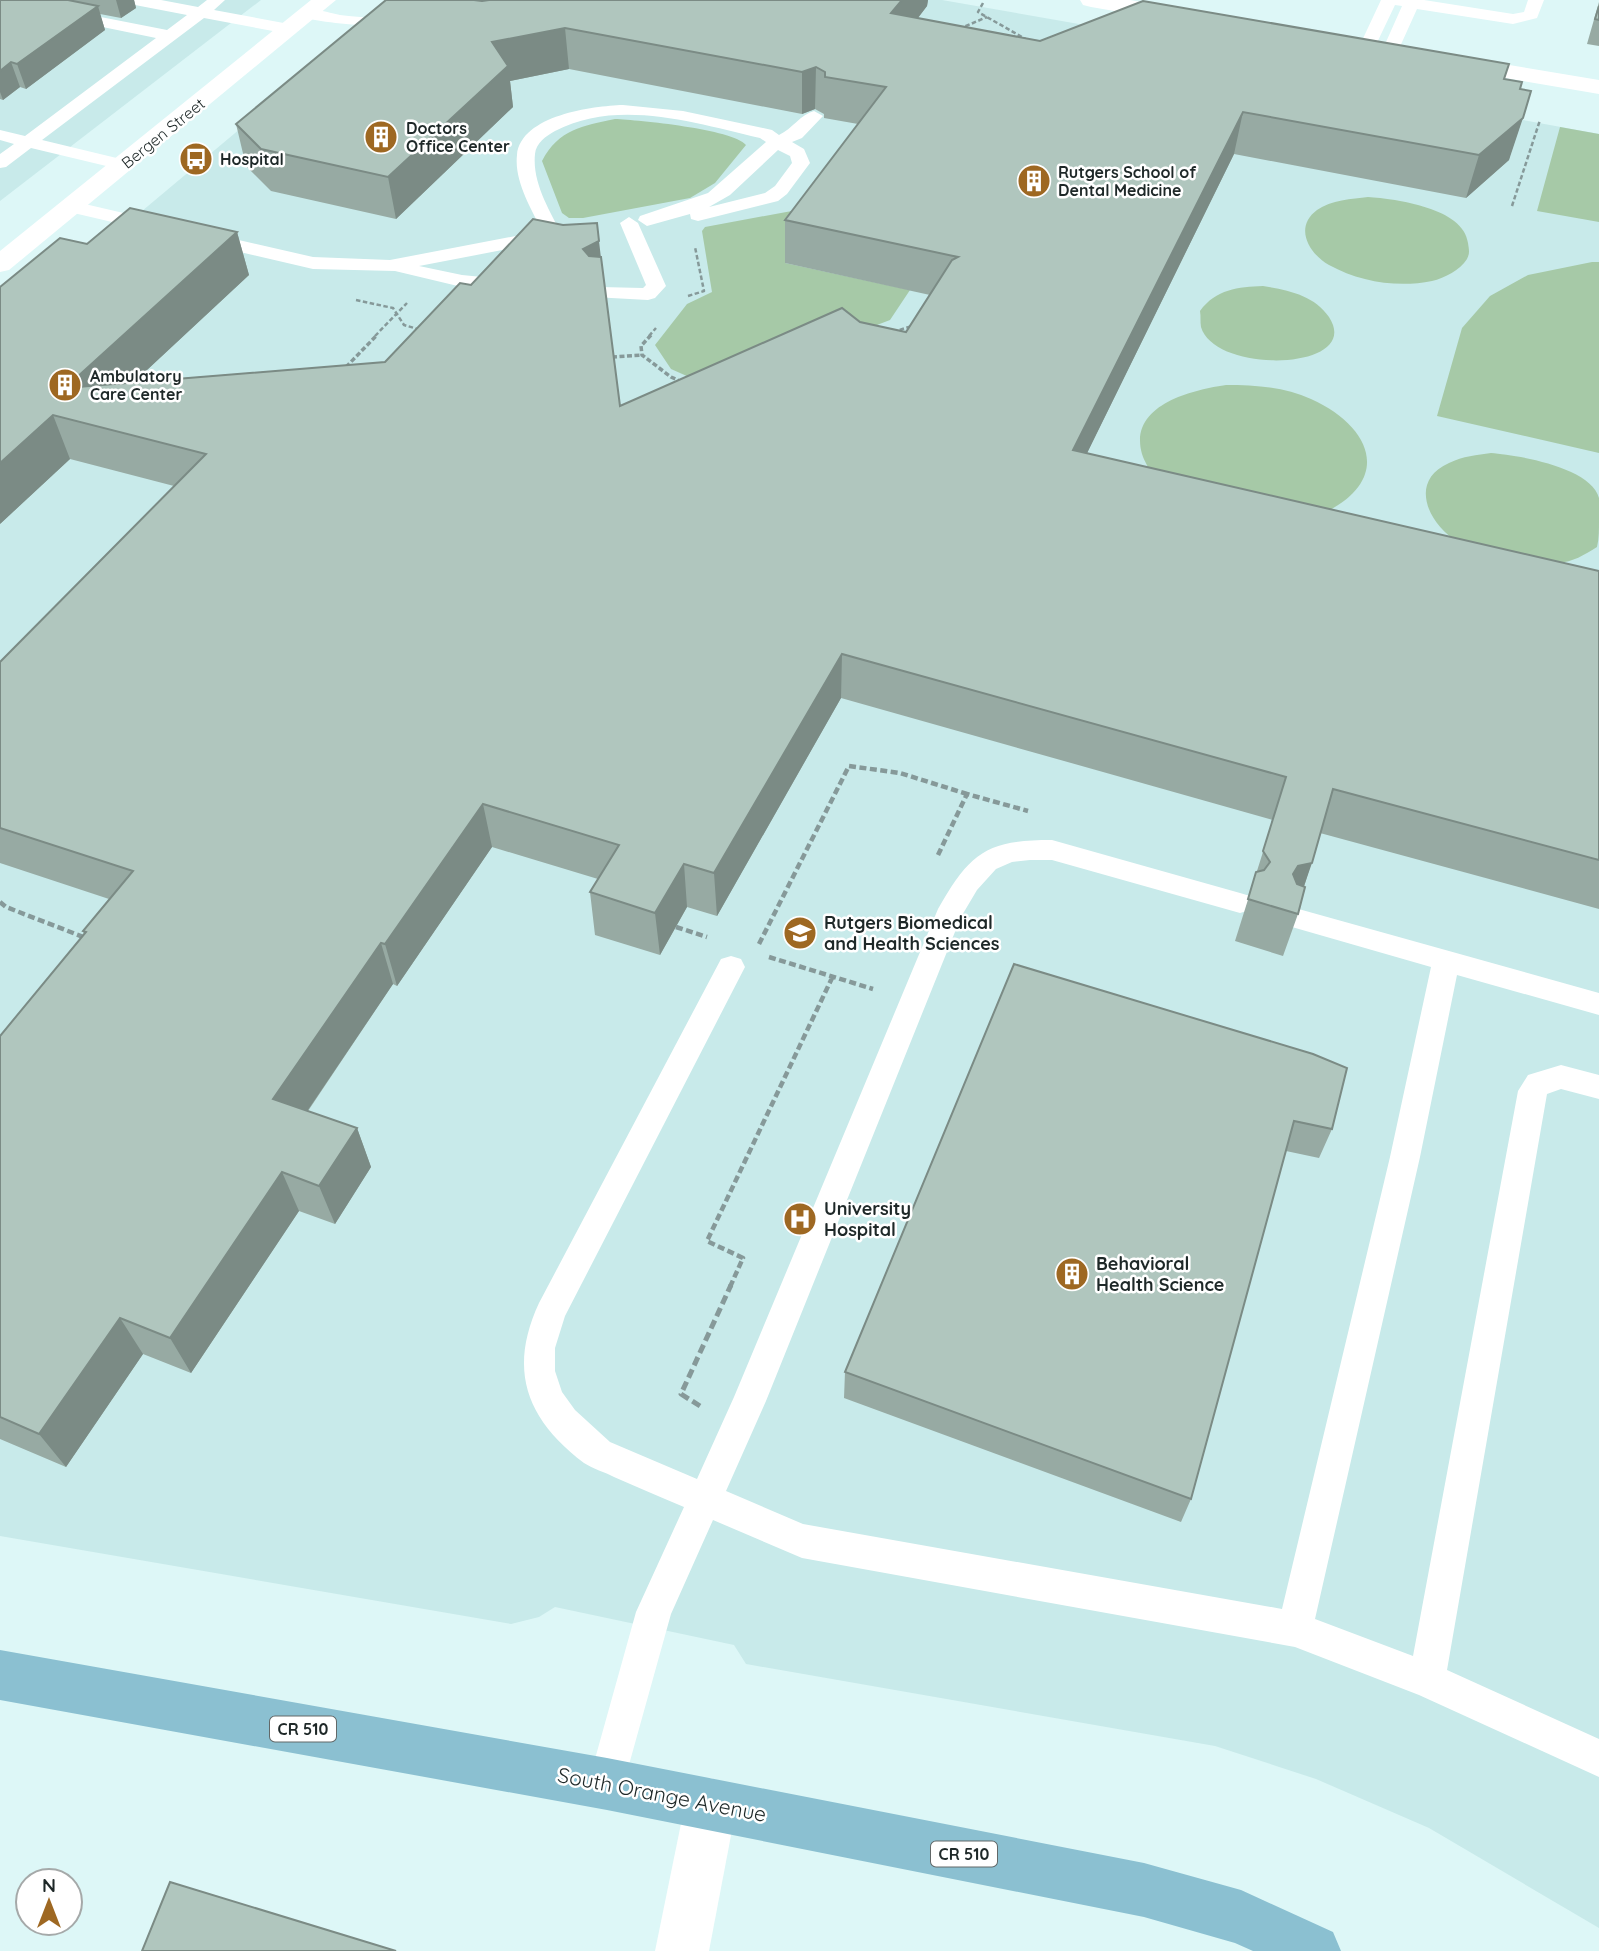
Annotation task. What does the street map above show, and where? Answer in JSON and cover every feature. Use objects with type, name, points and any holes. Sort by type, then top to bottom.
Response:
[{"type":"main road","points":[[1091,0],[1201,19]]},
{"type":"main road","name":"Bergen Street","points":[[0,264],[307,14]]},
{"type":"main road","points":[[1339,42],[1599,87]]},
{"type":"main road","name":"South Orange Avenue","points":[[0,1675],[607,1784],[1144,1890],[1241,1917],[1314,1951]]},
{"type":"main road","points":[[682,1951],[711,1804]]},
{"type":"lane","points":[[135,0],[200,13],[307,14],[375,22],[443,12],[455,8],[464,0]]},
{"type":"lane","points":[[0,163],[217,0]]},
{"type":"lane","points":[[1367,47],[1391,0],[1513,19],[1531,15],[1536,0]]},
{"type":"lane","points":[[1390,51],[1412,3]]},
{"type":"lane","points":[[52,13],[167,36]]},
{"type":"lane","points":[[390,266],[552,235],[525,167],[526,150],[534,137],[551,125],[576,116],[635,109],[655,111],[772,138],[798,153],[801,163],[781,190],[771,197],[670,220],[638,222]]},
{"type":"lane","points":[[772,138],[796,134],[814,116]]},
{"type":"lane","points":[[638,222],[715,197],[730,186],[772,138],[783,119]]},
{"type":"lane","points":[[0,135],[123,165]]},
{"type":"lane","points":[[72,207],[313,263],[390,266],[462,281],[495,283]]},
{"type":"lane","points":[[604,314],[648,294],[656,286],[638,222]]},
{"type":"lane","points":[[462,281],[480,297]]},
{"type":"lane","points":[[600,293],[648,294]]},
{"type":"lane","points":[[607,1784],[654,1612],[738,1428],[948,916],[969,877],[979,867],[1006,853],[1033,849],[1052,850],[1240,903]]},
{"type":"lane","points":[[1295,918],[1599,1004]]},
{"type":"lane","points":[[743,960],[550,1312],[540,1348],[539,1371],[548,1400],[572,1429],[598,1453],[802,1541],[1295,1629],[1427,1679],[1599,1758]]},
{"type":"lane","points":[[1295,1629],[1405,1157],[1446,961]]},
{"type":"lane","points":[[1427,1679],[1534,1091],[1538,1084],[1561,1077],[1599,1087]]},
{"type":"path","points":[[983,3],[978,12],[1035,45]]},
{"type":"path","points":[[954,32],[987,17]]},
{"type":"path","points":[[1512,206],[1540,120]]},
{"type":"path","points":[[684,298],[704,291],[694,240]]},
{"type":"path","points":[[344,369],[412,298]]},
{"type":"path","points":[[642,355],[641,346],[663,319]]},
{"type":"path","points":[[890,332],[927,322]]},
{"type":"path","points":[[612,357],[642,355],[654,362],[671,380],[682,383]]},
{"type":"path","points":[[743,960],[849,766],[900,773],[967,794]]},
{"type":"path","points":[[0,902],[6,907],[87,939],[89,947]]},
{"type":"path","points":[[738,1428],[681,1394],[743,1258],[707,1241],[832,978]]},
{"type":"shaded area","points":[[0,0],[261,0],[0,201]]},
{"type":"shaded area","name":"Rutgers Biomedical and Health Sciences","points":[[394,0],[942,0],[1486,95],[1512,118],[1599,134],[1599,1928],[1429,1828],[1316,1779],[1215,1746],[746,1664],[734,1645],[555,1607],[539,1617],[511,1624],[0,1536],[0,330]]},
{"type":"green space","points":[[615,119],[705,130],[738,139],[746,145],[715,183],[690,198],[583,218],[569,218],[562,213],[542,161],[564,135],[582,127]]},
{"type":"green space","points":[[1560,127],[1599,134],[1599,222],[1537,211]]},
{"type":"green space","points":[[1368,197],[1411,203],[1455,221],[1464,231],[1468,243],[1467,259],[1456,270],[1442,278],[1406,284],[1353,276],[1329,265],[1315,254],[1306,239],[1306,224],[1310,217],[1329,204]]},
{"type":"green space","points":[[808,208],[785,263],[910,290],[890,320],[736,379],[698,381],[671,369],[655,345],[687,304],[712,292],[702,231],[705,227]]},
{"type":"green space","points":[[1599,262],[1599,453],[1437,416],[1462,328],[1490,296],[1528,275]]},
{"type":"green space","points":[[1263,286],[1282,289],[1316,303],[1329,317],[1334,335],[1326,348],[1308,357],[1257,359],[1232,353],[1212,343],[1201,327],[1200,311],[1206,304],[1228,291]]},
{"type":"green space","points":[[1226,385],[1280,389],[1311,399],[1332,411],[1349,424],[1360,439],[1366,455],[1366,470],[1359,486],[1344,501],[1322,514],[1152,474],[1142,454],[1140,437],[1144,423],[1153,412],[1181,396]]},
{"type":"green space","points":[[1491,453],[1552,465],[1582,478],[1593,487],[1599,498],[1597,547],[1574,560],[1551,563],[1476,548],[1458,542],[1447,534],[1431,514],[1427,502],[1429,480],[1436,471],[1449,463]]},
{"type":"building","points":[[0,0],[68,0],[98,6],[17,64],[11,62],[0,71]]},
{"type":"building","points":[[386,0],[902,0],[891,13],[1040,41],[1143,1],[1509,64],[1504,79],[1522,82],[1520,89],[1531,91],[1523,118],[1479,155],[1243,112],[1073,450],[1599,571],[1599,860],[1333,789],[1312,863],[1298,866],[1293,874],[1297,884],[1305,887],[1298,914],[1248,899],[1256,872],[1264,870],[1270,862],[1263,851],[1286,777],[842,654],[714,873],[684,864],[655,913],[590,892],[619,845],[483,804],[385,944],[381,943],[273,1099],[357,1128],[319,1186],[282,1172],[170,1338],[120,1318],[39,1434],[0,1417],[0,1036],[133,871],[0,828],[0,662],[206,454],[53,415],[0,463],[0,287],[60,238],[87,244],[130,208],[237,232],[65,388],[385,362],[460,283],[471,285],[533,219],[563,225],[597,223],[599,241],[583,249],[589,256],[601,257],[620,406],[842,308],[860,322],[906,332],[952,260],[958,257],[785,220],[886,87],[825,77],[825,72],[816,67],[802,72],[565,28],[492,42],[508,66],[388,177],[261,149],[236,124]]},
{"type":"building","name":"Behavioral Health Science","points":[[1014,964],[1313,1054],[1347,1068],[1332,1129],[1294,1121],[1191,1499],[845,1372]]},
{"type":"building","points":[[170,1882],[396,1951],[142,1951]]},
{"type":"place","name":"Doctors Office Center","points":[[381,137]]},
{"type":"place","name":"Hospital","points":[[196,159]]},
{"type":"place","name":"Rutgers School of Dental Medicine","points":[[1034,181]]},
{"type":"place","name":"Ambulatory Care Center","points":[[65,385]]},
{"type":"place","name":"Rutgers Biomedical and Health Sciences","points":[[800,933]]},
{"type":"place","name":"University Hospital","points":[[800,1219]]},
{"type":"place","name":"Behavioral Health Science","points":[[1072,1274]]}]
